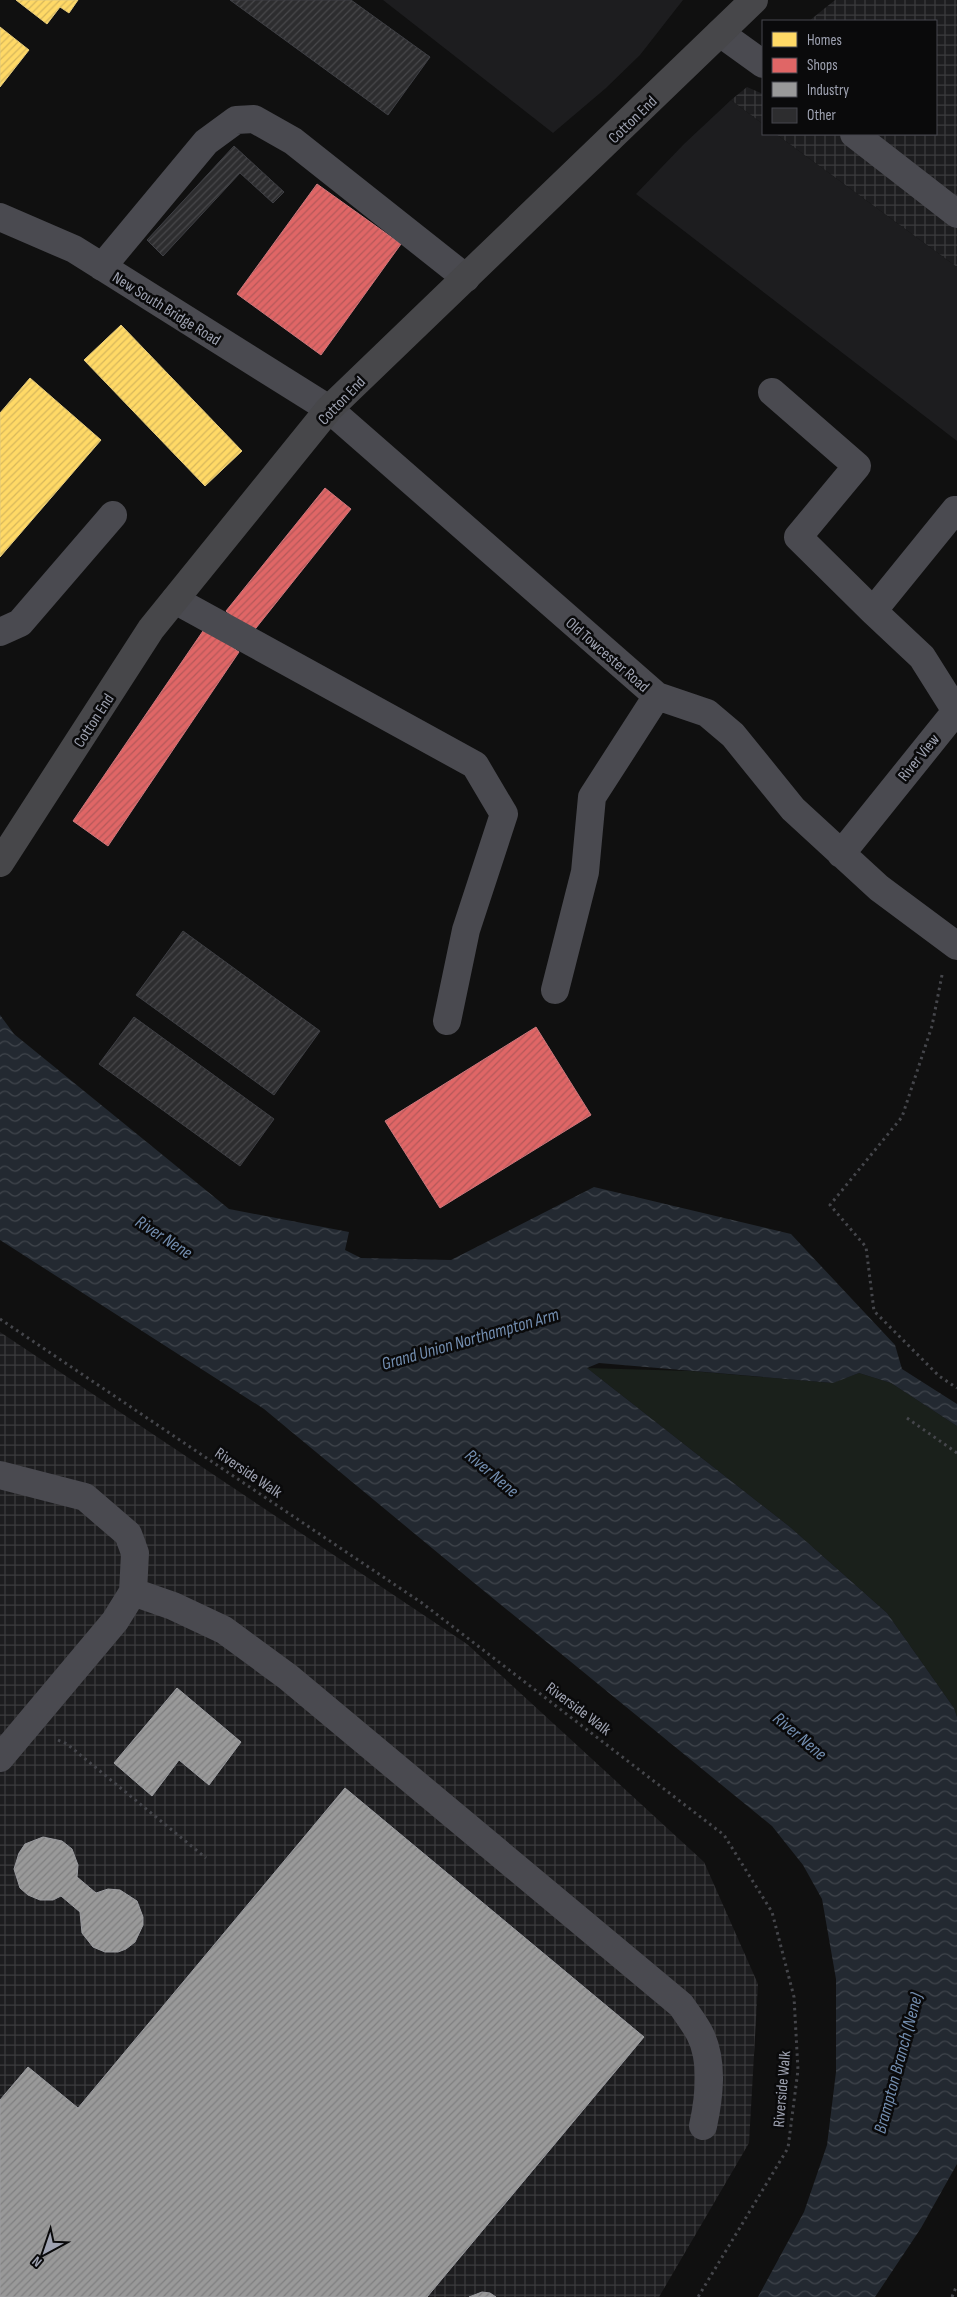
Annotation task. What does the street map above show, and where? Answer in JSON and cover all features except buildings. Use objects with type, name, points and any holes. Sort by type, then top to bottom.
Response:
[{"type":"highway","name":"Cotton End","points":[[0,863],[151,629],[329,409],[754,0]]},
{"type":"street","points":[[720,33],[762,63]]},
{"type":"street","points":[[102,267],[206,142],[236,120],[254,119],[293,141],[466,278]]},
{"type":"street","points":[[855,135],[957,214]]},
{"type":"street","name":"New South Bridge Road","points":[[0,217],[74,249],[329,409]]},
{"type":"street","points":[[772,392],[858,466],[798,537],[873,611],[955,510]]},
{"type":"street","name":"Old Towcester Road","points":[[329,409],[657,696],[707,713],[733,735],[793,809],[879,888],[953,943]]},
{"type":"street","points":[[0,632],[20,623],[112,515]]},
{"type":"street","points":[[174,600],[475,765],[504,814],[466,930],[447,1021]]},
{"type":"street","name":"River View","points":[[841,854],[956,711],[922,657],[873,611]]},
{"type":"street","points":[[555,990],[585,872],[592,797],[657,696]]},
{"type":"street","points":[[0,1475],[85,1497],[128,1534],[135,1553],[133,1592],[115,1621],[0,1758]]},
{"type":"street","points":[[133,1592],[172,1606],[224,1630],[288,1677],[681,2005],[700,2035],[709,2065],[707,2108],[704,2126]]},
{"type":"path","points":[[953,943],[932,1026],[902,1116],[830,1205],[866,1247],[874,1311],[939,1376],[957,1388]]},
{"type":"path","name":"Riverside Walk","points":[[0,1319],[422,1603],[724,1835],[772,1912],[794,1997],[798,2070],[788,2148],[698,2297]]},
{"type":"path","points":[[907,1418],[957,1453]]},
{"type":"path","points":[[25,1728],[66,1744],[206,1858]]},
{"type":"path","points":[[952,2297],[957,2285]]},
{"type":"shaded area","points":[[383,0],[683,0],[640,55],[606,88],[553,133]]},
{"type":"shaded area","points":[[835,0],[957,0],[957,267],[777,135],[937,135],[937,20],[810,20]]},
{"type":"shaded area","points":[[747,87],[762,94],[762,123],[731,100]]},
{"type":"shaded area","points":[[731,100],[762,123],[762,135],[777,135],[957,267],[957,441],[636,194],[684,144]]},
{"type":"shaded area","points":[[0,1332],[467,1644],[704,1862],[758,1984],[749,2143],[659,2297],[0,2297]]},
{"type":"shaded area","points":[[587,1368],[691,1371],[832,1383],[859,1373],[891,1383],[957,1426],[957,1717],[954,1708],[887,1613],[790,1527]]},
{"type":"water","points":[[0,1015],[14,1034],[229,1209],[349,1232],[345,1250],[361,1258],[451,1260],[594,1187],[791,1234],[895,1345],[902,1369],[957,1404],[957,1426],[891,1383],[859,1373],[833,1383],[599,1363],[587,1368],[790,1527],[887,1613],[954,1708],[957,1717],[957,2164],[921,2228],[875,2297],[758,2297],[804,2212],[827,2145],[836,2072],[836,1979],[822,1899],[803,1865],[772,1826],[264,1409],[0,1240]]},
{"type":"water label","name":"River Nene","points":[[164,1237]]},
{"type":"water label","name":"Grand Union Northampton Arm","points":[[470,1339]]},
{"type":"water label","name":"River Nene","points":[[492,1473]]},
{"type":"water label","name":"River Nene","points":[[800,1736]]},
{"type":"water label","name":"Brampton Branch (Nene)","points":[[898,2063]]}]
